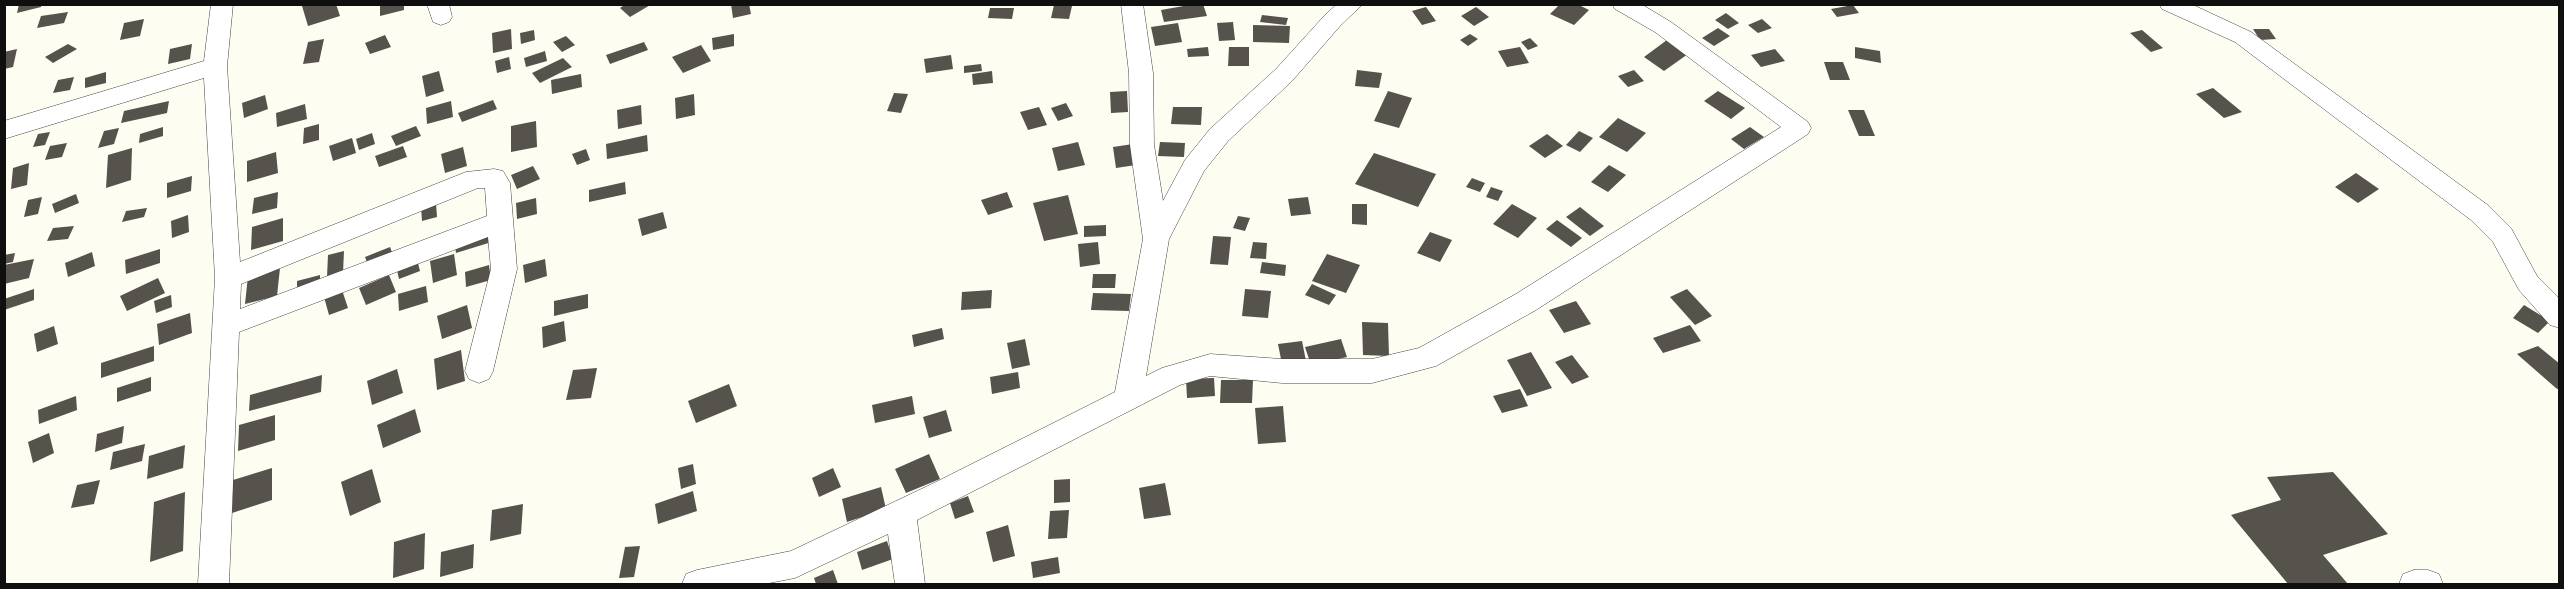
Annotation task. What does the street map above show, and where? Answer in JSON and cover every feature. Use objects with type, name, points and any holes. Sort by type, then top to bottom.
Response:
[{"type":"street","points":[[214,585],[228,278],[215,66],[222,4]]},
{"type":"street","points":[[1132,4],[1141,74],[1142,146],[1156,239]]},
{"type":"street","points":[[1128,397],[1156,239],[1194,166],[1219,135],[1284,75],[1333,20],[1352,4]]},
{"type":"street","points":[[697,585],[795,564],[900,514],[1172,376],[1210,365],[1282,371],[1372,371],[1426,358],[1526,302],[1798,128],[1664,27],[1623,4]]},
{"type":"street","points":[[2170,4],[2243,37],[2481,213],[2502,236],[2528,283],[2559,318]]},
{"type":"street","points":[[4,130],[215,66]]},
{"type":"street","points":[[228,278],[485,177],[494,178],[497,183],[504,269],[479,370]]},
{"type":"street","points":[[227,325],[499,222]]},
{"type":"street","points":[[900,514],[910,585]]},
{"type":"street","points":[[2414,585],[2428,585]]},
{"type":"building","points":[[19,4],[42,4],[41,7],[17,13]]},
{"type":"building","points":[[305,4],[336,4],[340,16],[308,26],[302,6]]},
{"type":"building","points":[[380,4],[404,4],[404,10],[380,16]]},
{"type":"building","points":[[626,4],[652,4],[630,17],[620,8]]},
{"type":"building","points":[[731,4],[749,4],[751,14],[733,18]]},
{"type":"building","points":[[1203,4],[1207,16],[1164,22],[1161,10]]},
{"type":"building","points":[[1560,4],[1577,4],[1589,10],[1574,25],[1550,14]]},
{"type":"building","points":[[1054,5],[1072,6],[1069,19],[1051,18]]},
{"type":"building","points":[[1853,5],[1859,13],[1837,17],[1831,9]]},
{"type":"building","points":[[1426,7],[1436,21],[1422,25],[1412,11]]},
{"type":"building","points":[[1476,7],[1489,17],[1474,26],[1461,16]]},
{"type":"building","points":[[990,8],[1014,8],[1012,19],[988,18]]},
{"type":"building","points":[[68,12],[64,23],[37,28],[41,16]]},
{"type":"building","points":[[1726,13],[1739,23],[1728,29],[1715,20]]},
{"type":"building","points":[[1262,15],[1288,18],[1286,25],[1260,22]]},
{"type":"building","points":[[144,19],[140,36],[120,40],[124,23]]},
{"type":"building","points":[[1762,19],[1772,28],[1758,33],[1748,25]]},
{"type":"building","points":[[1233,22],[1235,40],[1219,41],[1217,23]]},
{"type":"building","points":[[1178,23],[1182,42],[1155,46],[1151,27]]},
{"type":"building","points":[[1253,25],[1290,26],[1289,43],[1253,42]]},
{"type":"building","points":[[1718,28],[1730,36],[1714,46],[1702,38]]},
{"type":"building","points":[[511,29],[512,49],[493,53],[492,33]]},
{"type":"building","points":[[2253,29],[2269,29],[2276,39],[2260,40]]},
{"type":"building","points":[[534,30],[535,40],[521,44],[520,33]]},
{"type":"building","points":[[2142,30],[2163,48],[2151,52],[2130,33]]},
{"type":"building","points":[[734,34],[734,46],[713,50],[712,38]]},
{"type":"building","points":[[1470,34],[1478,39],[1468,46],[1460,40]]},
{"type":"building","points":[[385,35],[391,47],[370,54],[365,43]]},
{"type":"building","points":[[566,36],[575,45],[562,52],[553,42]]},
{"type":"building","points":[[1530,38],[1538,46],[1528,50],[1521,42]]},
{"type":"building","points":[[324,39],[319,62],[303,64],[308,42]]},
{"type":"building","points":[[1667,40],[1688,54],[1664,71],[1644,57]]},
{"type":"building","points":[[644,42],[648,50],[610,64],[606,55]]},
{"type":"building","points":[[68,44],[77,49],[53,63],[45,57]]},
{"type":"building","points":[[192,44],[190,59],[168,64],[170,49]]},
{"type":"building","points":[[701,45],[711,61],[683,73],[672,57]]},
{"type":"building","points":[[1208,47],[1209,56],[1188,57],[1187,49]]},
{"type":"building","points":[[1229,47],[1249,47],[1249,66],[1228,66]]},
{"type":"building","points":[[1520,47],[1529,63],[1507,67],[1498,51]]},
{"type":"building","points":[[1855,47],[1880,51],[1881,63],[1855,58]]},
{"type":"building","points":[[17,49],[13,67],[4,69],[4,52]]},
{"type":"building","points":[[1775,49],[1785,61],[1761,67],[1751,55]]},
{"type":"building","points":[[545,51],[547,61],[526,67],[524,58]]},
{"type":"building","points":[[951,55],[953,69],[926,73],[924,59]]},
{"type":"building","points":[[509,57],[511,69],[497,73],[495,61]]},
{"type":"building","points":[[563,58],[572,67],[540,83],[532,73]]},
{"type":"building","points":[[1824,62],[1843,62],[1850,80],[1830,80]]},
{"type":"building","points":[[981,64],[982,71],[964,73],[964,66]]},
{"type":"building","points":[[1357,70],[1382,73],[1379,88],[1355,86]]},
{"type":"building","points":[[1634,70],[1644,81],[1628,87],[1618,76]]},
{"type":"building","points":[[439,71],[444,91],[426,97],[422,76]]},
{"type":"building","points":[[992,71],[993,83],[973,85],[972,74]]},
{"type":"building","points":[[106,72],[106,83],[85,88],[85,78]]},
{"type":"building","points":[[581,74],[582,87],[552,94],[551,80]]},
{"type":"building","points":[[74,77],[70,90],[53,93],[58,80]]},
{"type":"building","points":[[2213,88],[2242,112],[2224,118],[2196,94]]},
{"type":"building","points":[[1127,91],[1128,112],[1111,113],[1110,92]]},
{"type":"building","points":[[1388,91],[1412,98],[1399,128],[1374,121]]},
{"type":"building","points":[[1718,91],[1745,108],[1731,119],[1704,101]]},
{"type":"building","points":[[894,93],[908,94],[901,113],[887,111]]},
{"type":"building","points":[[694,94],[695,115],[676,119],[675,98]]},
{"type":"building","points":[[265,95],[268,109],[244,118],[242,103]]},
{"type":"building","points":[[493,100],[497,109],[462,122],[458,113]]},
{"type":"building","points":[[169,101],[167,113],[121,123],[124,111]]},
{"type":"building","points":[[451,101],[453,117],[427,124],[426,108]]},
{"type":"building","points":[[1066,103],[1073,116],[1058,121],[1051,108]]},
{"type":"building","points":[[305,104],[307,119],[277,127],[276,113]]},
{"type":"building","points":[[641,105],[642,124],[618,129],[617,110]]},
{"type":"building","points":[[1039,107],[1047,125],[1028,130],[1020,112]]},
{"type":"building","points":[[1173,107],[1202,107],[1201,125],[1171,124]]},
{"type":"building","points":[[1848,110],[1864,110],[1875,136],[1859,136]]},
{"type":"building","points":[[1618,118],[1646,133],[1627,152],[1599,137]]},
{"type":"building","points":[[536,121],[537,147],[511,152],[511,126]]},
{"type":"building","points":[[319,124],[319,140],[303,144],[304,128]]},
{"type":"building","points":[[416,126],[421,136],[396,146],[391,136]]},
{"type":"building","points":[[163,127],[163,136],[139,143],[140,134]]},
{"type":"building","points":[[1750,127],[1764,137],[1744,149],[1731,139]]},
{"type":"building","points":[[119,128],[114,144],[98,148],[104,131]]},
{"type":"building","points":[[1579,131],[1593,138],[1580,152],[1566,145]]},
{"type":"building","points":[[50,132],[45,145],[33,147],[38,134]]},
{"type":"building","points":[[372,133],[375,144],[359,150],[356,139]]},
{"type":"building","points":[[1547,134],[1563,146],[1545,158],[1529,146]]},
{"type":"building","points":[[647,135],[648,151],[607,159],[606,144]]},
{"type":"building","points":[[352,138],[356,153],[333,161],[329,146]]},
{"type":"building","points":[[1078,142],[1085,165],[1058,171],[1052,148]]},
{"type":"building","points":[[1160,142],[1185,143],[1184,157],[1158,156]]},
{"type":"building","points":[[67,143],[62,157],[45,160],[50,146]]},
{"type":"building","points":[[1133,144],[1136,165],[1116,168],[1113,147]]},
{"type":"building","points":[[403,146],[407,157],[379,167],[375,156]]},
{"type":"building","points":[[463,147],[467,166],[445,173],[441,154]]},
{"type":"building","points":[[132,148],[131,180],[106,188],[108,155]]},
{"type":"building","points":[[586,149],[590,160],[577,165],[572,154]]},
{"type":"building","points":[[276,152],[278,173],[247,182],[247,161]]},
{"type":"building","points":[[1374,153],[1436,174],[1418,207],[1355,184]]},
{"type":"building","points":[[29,163],[27,185],[11,189],[13,168]]},
{"type":"building","points":[[1609,165],[1626,175],[1608,192],[1591,182]]},
{"type":"building","points":[[533,166],[540,179],[517,189],[511,175]]},
{"type":"building","points":[[2356,173],[2379,189],[2358,203],[2335,187]]},
{"type":"building","points":[[192,176],[191,191],[167,198],[167,183]]},
{"type":"building","points":[[1472,178],[1485,183],[1480,192],[1466,187]]},
{"type":"building","points":[[625,182],[626,194],[589,202],[589,190]]},
{"type":"building","points":[[1491,187],[1503,191],[1498,201],[1486,197]]},
{"type":"building","points":[[278,192],[277,208],[252,214],[254,198]]},
{"type":"building","points":[[1007,192],[1013,207],[988,215],[981,200]]},
{"type":"building","points":[[76,194],[79,203],[55,213],[52,204]]},
{"type":"building","points":[[1068,195],[1078,234],[1044,241],[1033,203]]},
{"type":"building","points":[[42,197],[38,214],[24,217],[28,200]]},
{"type":"building","points":[[1308,197],[1311,214],[1291,216],[1288,199]]},
{"type":"building","points":[[536,198],[537,214],[517,219],[516,203]]},
{"type":"building","points":[[436,203],[437,217],[422,221],[421,207]]},
{"type":"building","points":[[1352,204],[1367,204],[1367,225],[1352,224]]},
{"type":"building","points":[[1512,204],[1537,218],[1518,238],[1493,224]]},
{"type":"building","points":[[1580,207],[1604,226],[1590,236],[1566,217]]},
{"type":"building","points":[[147,208],[144,217],[122,222],[126,211]]},
{"type":"building","points":[[663,212],[667,228],[642,236],[638,219]]},
{"type":"building","points":[[188,215],[189,232],[172,238],[171,221]]},
{"type":"building","points":[[1238,216],[1250,218],[1245,231],[1233,228]]},
{"type":"building","points":[[283,218],[283,241],[251,250],[252,227]]},
{"type":"building","points":[[1557,220],[1582,238],[1571,247],[1546,229]]},
{"type":"building","points":[[1106,225],[1106,236],[1084,237],[1084,226]]},
{"type":"building","points":[[74,226],[68,239],[47,241],[53,228]]},
{"type":"building","points":[[493,228],[495,241],[456,253],[454,240]]},
{"type":"building","points":[[1430,232],[1452,240],[1440,262],[1417,253]]},
{"type":"building","points":[[1213,236],[1231,237],[1228,265],[1210,264]]},
{"type":"building","points":[[1098,242],[1100,264],[1080,267],[1078,244]]},
{"type":"building","points":[[1253,242],[1267,243],[1266,259],[1250,258]]},
{"type":"building","points":[[390,247],[394,258],[369,268],[365,257]]},
{"type":"building","points":[[160,249],[160,263],[126,274],[125,260]]},
{"type":"building","points":[[344,251],[343,273],[327,277],[328,255]]},
{"type":"building","points":[[92,252],[95,266],[68,277],[65,263]]},
{"type":"building","points":[[15,253],[13,262],[4,264],[4,255]]},
{"type":"building","points":[[454,254],[457,275],[433,283],[430,261]]},
{"type":"building","points":[[1327,254],[1360,265],[1346,293],[1312,281]]},
{"type":"building","points":[[34,259],[29,278],[4,284],[4,265]]},
{"type":"building","points":[[417,259],[420,271],[399,279],[396,266]]},
{"type":"building","points":[[545,259],[547,276],[525,283],[523,265]]},
{"type":"building","points":[[1262,262],[1286,265],[1285,276],[1260,273]]},
{"type":"building","points":[[489,265],[491,280],[466,287],[465,272]]},
{"type":"building","points":[[280,268],[277,296],[245,304],[248,276]]},
{"type":"building","points":[[1093,274],[1116,274],[1115,288],[1092,288]]},
{"type":"building","points":[[320,275],[320,286],[297,292],[297,281]]},
{"type":"building","points":[[389,275],[396,292],[366,305],[359,288]]},
{"type":"building","points":[[158,278],[165,293],[127,311],[120,296]]},
{"type":"building","points":[[1312,284],[1336,295],[1329,305],[1305,295]]},
{"type":"building","points":[[426,286],[428,302],[399,311],[398,294]]},
{"type":"building","points":[[34,289],[34,300],[4,310],[4,299]]},
{"type":"building","points":[[1245,289],[1271,291],[1268,318],[1242,316]]},
{"type":"building","points":[[1687,289],[1712,316],[1695,325],[1670,297]]},
{"type":"building","points":[[342,290],[348,308],[329,315],[324,297]]},
{"type":"building","points":[[992,290],[991,308],[961,310],[962,292]]},
{"type":"building","points":[[1093,293],[1131,294],[1129,311],[1091,310]]},
{"type":"building","points":[[588,294],[588,308],[554,316],[554,301]]},
{"type":"building","points":[[171,295],[172,307],[156,313],[154,301]]},
{"type":"building","points":[[1576,301],[1591,324],[1564,333],[1549,310]]},
{"type":"building","points":[[467,305],[472,328],[442,339],[437,316]]},
{"type":"building","points":[[2524,305],[2550,321],[2538,333],[2513,318]]},
{"type":"building","points":[[190,313],[192,333],[159,345],[157,324]]},
{"type":"building","points":[[564,321],[566,341],[543,348],[542,327]]},
{"type":"building","points":[[1362,322],[1388,323],[1389,356],[1363,355]]},
{"type":"building","points":[[1690,325],[1701,341],[1663,353],[1653,338]]},
{"type":"building","points":[[54,326],[58,344],[37,352],[34,334]]},
{"type":"building","points":[[942,328],[944,339],[914,347],[912,335]]},
{"type":"building","points":[[1025,339],[1030,365],[1012,369],[1007,343]]},
{"type":"building","points":[[1341,339],[1347,357],[1311,365],[1305,347]]},
{"type":"building","points":[[1302,341],[1306,361],[1282,364],[1278,344]]},
{"type":"building","points":[[154,346],[154,361],[101,378],[101,363]]},
{"type":"building","points":[[2538,346],[2560,364],[2560,388],[2557,389],[2517,354]]},
{"type":"building","points":[[461,350],[465,381],[437,390],[434,359]]},
{"type":"building","points":[[1531,352],[1552,388],[1527,396],[1507,360]]},
{"type":"building","points":[[1572,355],[1589,377],[1572,384],[1555,362]]},
{"type":"building","points":[[597,368],[591,398],[566,400],[573,370]]},
{"type":"building","points":[[397,369],[403,393],[372,405],[367,381]]},
{"type":"building","points":[[1018,372],[1020,388],[992,394],[990,377]]},
{"type":"building","points":[[322,375],[321,392],[249,411],[250,395]]},
{"type":"building","points":[[151,377],[151,391],[117,402],[117,388]]},
{"type":"building","points":[[1214,378],[1215,396],[1187,398],[1186,379]]},
{"type":"building","points":[[1221,380],[1253,380],[1252,403],[1220,403]]},
{"type":"building","points":[[729,384],[737,406],[696,423],[688,401]]},
{"type":"building","points":[[1520,389],[1528,406],[1502,413],[1493,396]]},
{"type":"building","points":[[76,396],[77,410],[39,424],[38,410]]},
{"type":"building","points":[[912,396],[915,414],[875,423],[872,405]]},
{"type":"building","points":[[1283,406],[1286,442],[1258,444],[1255,408]]},
{"type":"building","points":[[415,409],[421,432],[383,448],[377,425]]},
{"type":"building","points":[[946,410],[952,431],[929,438],[923,417]]},
{"type":"building","points":[[275,415],[275,440],[238,451],[239,425]]},
{"type":"building","points":[[124,426],[122,443],[95,452],[97,434]]},
{"type":"building","points":[[49,433],[54,453],[33,463],[28,442]]},
{"type":"building","points":[[145,444],[142,461],[110,470],[113,452]]},
{"type":"building","points":[[185,445],[183,468],[147,479],[149,456]]},
{"type":"building","points":[[929,454],[940,479],[906,493],[895,469]]},
{"type":"building","points":[[693,464],[696,484],[681,489],[678,468]]},
{"type":"building","points":[[272,468],[272,500],[232,513],[233,480]]},
{"type":"building","points":[[833,468],[841,487],[819,497],[812,478]]},
{"type":"building","points":[[372,469],[381,502],[350,516],[341,482]]},
{"type":"building","points":[[2333,472],[2388,534],[2323,555],[2348,584],[2288,584],[2231,515],[2281,500],[2267,477]]},
{"type":"building","points":[[1070,479],[1070,502],[1054,503],[1054,480]]},
{"type":"building","points":[[100,480],[94,504],[71,508],[77,485]]},
{"type":"building","points":[[1165,483],[1171,515],[1144,519],[1139,488]]},
{"type":"building","points":[[881,487],[886,509],[847,522],[842,499]]},
{"type":"building","points":[[693,491],[697,511],[658,524],[655,504]]},
{"type":"building","points":[[185,492],[183,551],[150,562],[154,502]]},
{"type":"building","points":[[968,496],[974,512],[955,519],[950,503]]},
{"type":"building","points":[[523,504],[521,534],[490,541],[492,510]]},
{"type":"building","points":[[1069,510],[1067,538],[1048,539],[1050,511]]},
{"type":"building","points":[[1008,525],[1015,556],[993,562],[986,532]]},
{"type":"building","points":[[425,533],[424,569],[393,578],[394,542]]},
{"type":"building","points":[[887,541],[893,559],[862,570],[857,552]]},
{"type":"building","points":[[474,544],[473,568],[440,577],[441,552]]},
{"type":"building","points":[[640,546],[634,577],[619,578],[625,547]]},
{"type":"building","points":[[1058,557],[1060,573],[1033,578],[1031,562]]},
{"type":"building","points":[[833,570],[838,584],[816,584],[814,578]]}]
